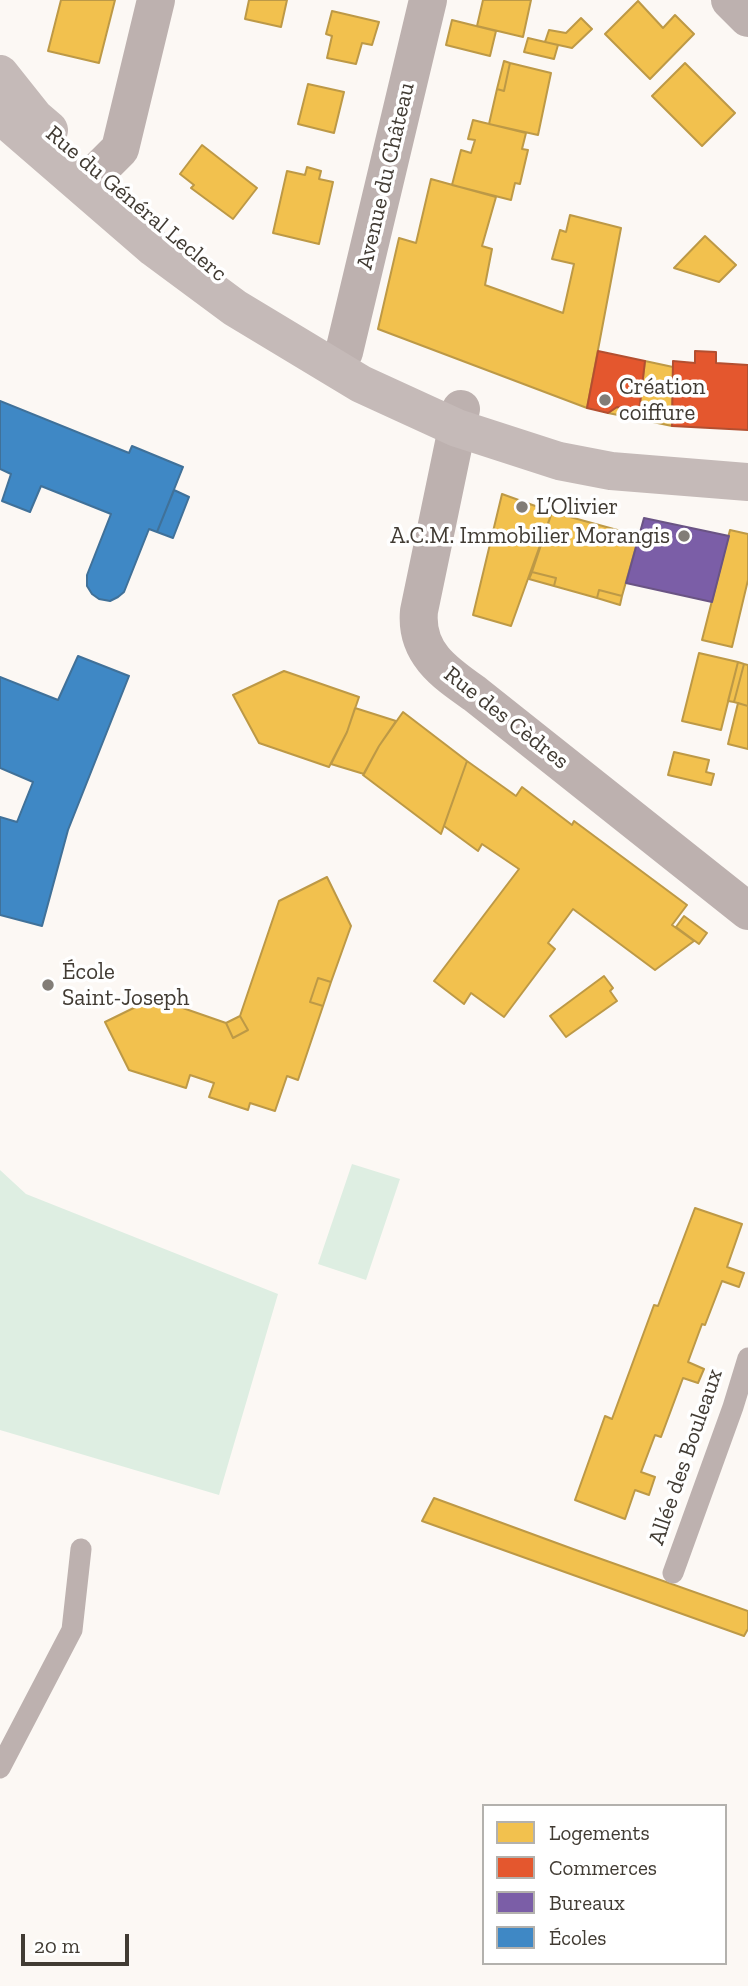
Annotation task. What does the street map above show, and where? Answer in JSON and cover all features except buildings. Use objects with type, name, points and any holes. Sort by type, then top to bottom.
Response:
[{"type":"main road","name":"Rue du Général Leclerc","points":[[0,75],[90,180]]},
{"type":"main road","name":"Rue du Général Leclerc","points":[[0,115],[230,285],[341,362],[459,418],[499,423],[673,475],[748,482]]},
{"type":"street","points":[[90,180],[120,149],[156,0]]},
{"type":"street","name":"Avenue du Château","points":[[341,362],[428,0]]},
{"type":"street","points":[[730,0],[748,18]]},
{"type":"street","name":"Rue des Cèdres","points":[[459,418],[419,611],[421,638],[432,658],[445,673],[507,719],[748,911]]},
{"type":"lane","name":"Allée des Bouleaux","points":[[673,1573],[748,1358]]},
{"type":"lane","points":[[0,1768],[72,1630],[81,1549]]},
{"type":"green space","points":[[352,1164],[400,1179],[366,1280],[318,1264]]},
{"type":"green space","points":[[0,1170],[26,1194],[278,1294],[219,1495],[0,1430]]},
{"type":"place","name":"Création coiffure","points":[[605,400]]},
{"type":"place","name":"L’Olivier","points":[[522,507]]},
{"type":"place","name":"A.C.M. Immobilier Morangis","points":[[684,536]]},
{"type":"place","name":"École Saint-Joseph","points":[[48,985]]}]
